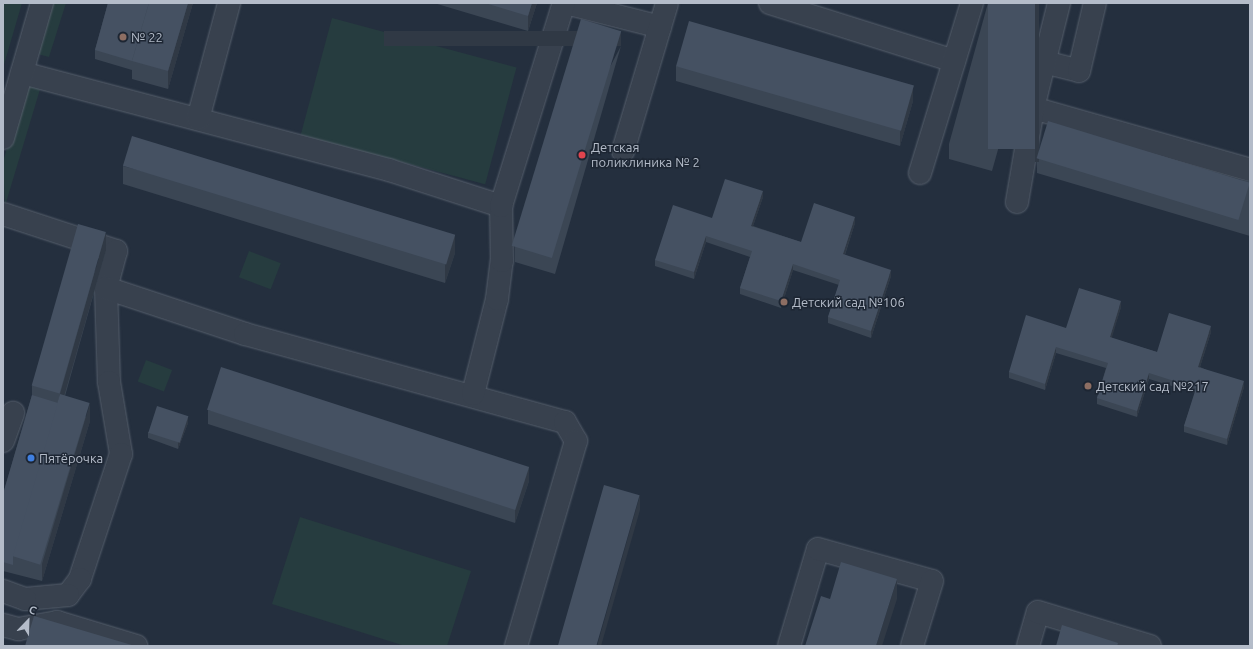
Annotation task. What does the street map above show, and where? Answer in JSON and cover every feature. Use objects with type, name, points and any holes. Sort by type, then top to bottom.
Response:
[{"type":"street","points":[[3,138],[42,3]]},
{"type":"street","points":[[198,119],[229,3]]},
{"type":"street","points":[[473,394],[497,299],[502,261],[501,206],[565,3],[660,27]]},
{"type":"street","points":[[622,151],[668,3]]},
{"type":"street","points":[[770,3],[954,61]]},
{"type":"street","points":[[920,173],[972,3]]},
{"type":"street","points":[[1017,202],[1033,108],[1059,3]]},
{"type":"street","points":[[1044,62],[1079,71],[1095,3]]},
{"type":"street","points":[[22,72],[389,170],[501,206]]},
{"type":"street","points":[[1033,108],[1250,170]]},
{"type":"street","points":[[3,214],[116,251],[106,288],[109,382],[121,454],[80,579],[68,595],[25,599],[3,591]]},
{"type":"street","points":[[106,288],[245,334],[473,394],[564,422],[576,441],[516,646]]},
{"type":"street","points":[[3,442],[13,413]]},
{"type":"street","points":[[789,646],[818,549],[932,581],[912,646]]},
{"type":"street","points":[[1028,646],[1038,612],[1150,646]]},
{"type":"street","points":[[3,625],[18,629],[57,622],[136,646]]},
{"type":"green space","points":[[3,3],[22,3],[3,68]]},
{"type":"green space","points":[[49,3],[66,3],[49,57],[34,53]]},
{"type":"green space","points":[[332,18],[516,67],[485,184],[301,135]]},
{"type":"green space","points":[[26,82],[41,86],[5,206],[3,162]]},
{"type":"green space","points":[[249,251],[281,263],[271,289],[239,277]]},
{"type":"green space","points":[[146,360],[172,370],[164,392],[138,381]]},
{"type":"green space","points":[[300,517],[471,571],[447,646],[405,646],[272,604]]},
{"type":"building","name":"№ 22","points":[[108,3],[149,3],[132,61],[95,50]]},
{"type":"building","points":[[149,3],[188,3],[168,71],[132,61]]},
{"type":"building","points":[[485,3],[532,3],[528,16]]},
{"type":"building","points":[[988,3],[1035,3],[1035,149],[988,149]]},
{"type":"building","points":[[581,19],[621,31],[552,258],[512,246]]},
{"type":"building","points":[[689,21],[914,85],[901,131],[676,66]]},
{"type":"building","points":[[1048,121],[1250,183],[1238,220],[1037,158]]},
{"type":"building","points":[[132,136],[455,235],[446,264],[123,166]]},
{"type":"building","points":[[725,179],[763,191],[751,226],[801,242],[814,203],[855,217],[843,254],[891,270],[871,331],[828,317],[840,280],[793,264],[781,301],[740,288],[752,251],[706,236],[694,272],[655,260],[673,205],[712,218]]},
{"type":"building","points":[[78,224],[106,232],[60,393],[32,385]]},
{"type":"building","points":[[1079,288],[1121,301],[1110,337],[1157,352],[1169,313],[1211,326],[1198,367],[1244,381],[1227,439],[1184,426],[1196,388],[1149,373],[1137,411],[1097,398],[1108,363],[1056,347],[1045,384],[1009,372],[1026,315],[1066,328]]},
{"type":"building","points":[[221,367],[529,467],[515,510],[207,410]]},
{"type":"building","points":[[60,394],[90,403],[40,565],[11,556]]},
{"type":"building","name":"Пятёрочка","points":[[32,395],[58,403],[13,556],[13,565],[3,562],[3,494]]},
{"type":"building","points":[[157,406],[188,416],[180,443],[148,433]]},
{"type":"building","points":[[604,485],[640,495],[596,646],[558,646]]},
{"type":"building","points":[[841,562],[897,579],[876,646],[805,646],[821,596],[830,599]]},
{"type":"building","points":[[34,616],[135,646],[25,646]]},
{"type":"building","points":[[1062,625],[1118,643],[1117,646],[1056,646]]},
{"type":"place","name":"№ 22","points":[[123,37]]},
{"type":"place","name":"Детская поликлиника № 2","points":[[582,155]]},
{"type":"place","name":"Детский сад №106","points":[[784,302]]},
{"type":"place","name":"Детский сад №217","points":[[1088,386]]},
{"type":"place","name":"Пятёрочка","points":[[31,458]]}]
